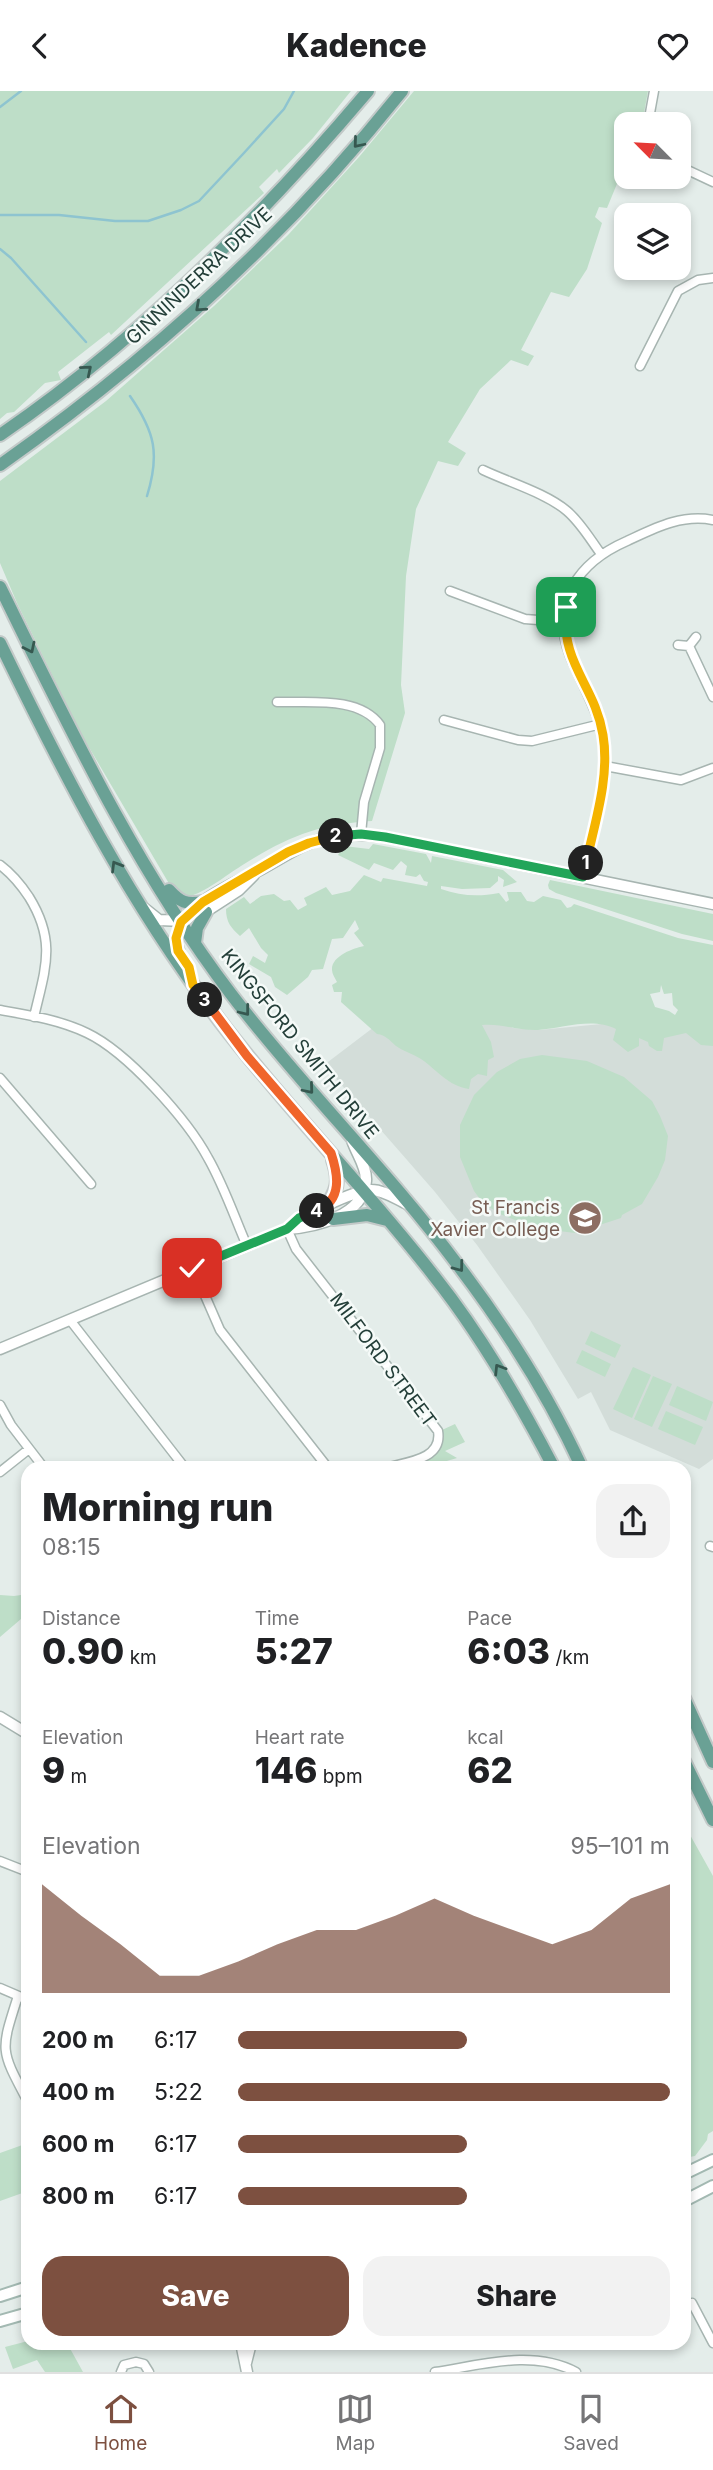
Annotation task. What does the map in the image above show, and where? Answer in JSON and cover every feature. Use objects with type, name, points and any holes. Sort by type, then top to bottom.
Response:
[{"type":"main road","name":"GINNINDERRA DRIVE","points":[[0,432],[33,412],[155,312],[199,272],[288,184],[368,91]]},
{"type":"main road","name":"GINNINDERRA DRIVE","points":[[0,465],[90,400],[222,286],[305,203],[402,91]]},
{"type":"main road","points":[[0,475],[38,438]]},
{"type":"main road","name":"KINGSFORD SMITH DRIVE","points":[[0,587],[107,801],[181,922],[266,1038],[456,1262],[490,1310],[556,1416],[578,1461]]},
{"type":"main road","points":[[0,643],[87,816],[138,903],[193,985],[247,1056],[391,1221],[469,1324],[550,1461]]},
{"type":"main road","points":[[139,855],[178,901],[204,907],[195,943]]},
{"type":"main road","points":[[324,1208],[333,1197],[338,1184],[337,1170],[331,1153]]},
{"type":"main road","points":[[333,1219],[367,1215],[391,1221]]},
{"type":"main road","points":[[691,1713],[713,1762]]},
{"type":"main road","points":[[691,1775],[713,1820]]},
{"type":"main road","points":[[691,2170],[713,2159]]},
{"type":"main road","points":[[691,2197],[713,2186]]},
{"type":"main road","points":[[0,2295],[21,2289]]},
{"type":"main road","points":[[0,2321],[21,2316]]},
{"type":"street","points":[[650,112],[654,91]]},
{"type":"street","points":[[691,172],[713,183]]},
{"type":"street","points":[[640,366],[678,291],[698,280],[713,278]]},
{"type":"street","points":[[483,470],[567,511],[601,554]]},
{"type":"street","points":[[583,877],[605,766],[601,724],[565,639],[564,622],[568,597],[585,567],[601,554],[669,522],[685,518],[713,520]]},
{"type":"street","points":[[450,591],[525,619],[564,622]]},
{"type":"street","points":[[689,646],[696,637]]},
{"type":"street","points":[[678,645],[689,646]]},
{"type":"street","points":[[689,646],[713,697]]},
{"type":"street","points":[[277,702],[351,705],[370,714],[380,725],[380,748],[364,802],[361,834]]},
{"type":"street","points":[[444,720],[518,740],[532,741],[601,724]]},
{"type":"street","points":[[605,766],[681,780],[713,768]]},
{"type":"street","points":[[138,903],[159,920],[181,922],[239,880],[288,852],[330,837],[361,834],[713,904]]},
{"type":"street","points":[[0,865],[16,878],[39,914],[45,929],[46,960],[34,1017]]},
{"type":"street","points":[[181,922],[176,938],[178,951],[189,967],[193,985]]},
{"type":"street","points":[[0,1010],[65,1024],[89,1033],[122,1054],[200,1143],[216,1173],[247,1246]]},
{"type":"street","points":[[0,1078],[91,1184]]},
{"type":"street","points":[[0,1349],[287,1229],[333,1219],[349,1210],[364,1191],[367,1179],[352,1140]]},
{"type":"street","points":[[287,1229],[299,1218],[364,1191],[385,1193],[408,1204]]},
{"type":"street","name":"MILFORD STREET","points":[[287,1229],[296,1249],[438,1431],[438,1444],[430,1454],[408,1461]]},
{"type":"street","points":[[192,1268],[220,1330],[323,1461]]},
{"type":"street","points":[[70,1320],[180,1461]]},
{"type":"street","points":[[0,1405],[38,1461]]},
{"type":"street","points":[[0,1472],[29,1449]]},
{"type":"street","points":[[0,1717],[21,1730]]},
{"type":"street","points":[[0,1861],[21,1870]]},
{"type":"street","points":[[0,1988],[21,1997]]},
{"type":"street","points":[[18,1996],[5,2028],[2,2046],[7,2063],[21,2089]]},
{"type":"street","points":[[692,2303],[713,2343]]},
{"type":"street","points":[[242,2350],[246,2368]]},
{"type":"street","points":[[246,2368],[250,2350]]},
{"type":"street","points":[[435,2372],[527,2359],[553,2362],[576,2372]]},
{"type":"street","points":[[121,2372],[124,2365],[136,2362],[144,2364],[149,2372]]},
{"type":"shaded area","name":"St Francis Xavier College","points":[[428,986],[513,1028],[539,1030],[612,1023],[713,1030],[713,1459],[699,1469],[691,1465],[691,1461],[681,1461],[610,1430],[591,1392],[578,1399],[530,1320],[477,1245],[435,1192],[324,1065]]},
{"type":"green space","points":[[0,91],[351,91],[313,138],[279,173],[277,169],[259,187],[264,193],[111,335],[109,332],[58,372],[61,380],[45,383],[14,412],[7,413],[0,419]]},
{"type":"green space","points":[[414,91],[648,91],[644,112],[614,112],[615,189],[607,208],[599,207],[595,217],[602,223],[587,269],[569,297],[551,292],[521,350],[534,356],[528,366],[511,360],[480,389],[448,442],[466,453],[458,466],[438,461],[416,509],[406,576],[401,685],[405,713],[372,821],[335,825],[288,840],[201,892],[184,896],[171,887],[80,732],[17,603],[0,563],[0,481],[106,401],[214,306],[288,235]]},
{"type":"green space","points":[[373,844],[426,854],[431,863],[432,856],[503,870],[517,882],[503,887],[504,880],[498,876],[498,881],[490,888],[462,889],[441,886],[441,889],[448,891],[470,895],[499,893],[506,902],[509,900],[507,892],[521,892],[527,901],[534,902],[543,896],[561,900],[567,908],[574,904],[678,938],[713,945],[713,1046],[701,1045],[686,1033],[664,1038],[662,1051],[657,1051],[639,1038],[639,1046],[628,1052],[613,1040],[616,1029],[598,1024],[538,1030],[482,1025],[491,1042],[494,1057],[488,1060],[487,1076],[478,1074],[471,1079],[469,1089],[462,1087],[377,1034],[341,1002],[342,992],[334,992],[332,985],[337,982],[332,970],[335,961],[349,951],[364,946],[354,933],[359,929],[355,920],[343,938],[332,939],[323,969],[312,970],[308,977],[287,995],[275,987],[271,977],[249,964],[253,956],[265,963],[268,955],[249,928],[240,936],[234,930],[228,921],[226,909],[244,897],[250,904],[261,896],[274,894],[284,901],[290,900],[298,910],[307,905],[304,898],[326,887],[332,895],[350,891],[364,875],[381,882],[383,878],[427,886],[428,882],[424,881],[420,874],[416,877],[405,875],[407,866],[401,861],[393,870],[374,863],[369,870],[338,855],[344,846],[369,849]],"holes":[[[661,985],[664,994],[672,993],[673,1005],[678,1010],[675,1015],[655,1007],[650,994],[660,992]]]},
{"type":"green space","points":[[550,880],[713,914],[713,941],[682,934],[556,893],[549,889]]},
{"type":"green space","points":[[542,1055],[587,1061],[624,1077],[652,1101],[660,1116],[668,1136],[665,1160],[642,1204],[621,1218],[575,1233],[535,1228],[500,1214],[483,1203],[474,1191],[460,1157],[460,1125],[474,1095],[497,1072],[520,1059]]},
{"type":"green space","points":[[591,1331],[621,1345],[615,1358],[585,1344]]},
{"type":"green space","points":[[582,1350],[611,1364],[605,1377],[576,1363]]},
{"type":"green space","points":[[633,1367],[651,1375],[632,1418],[613,1409]]},
{"type":"green space","points":[[653,1376],[672,1384],[652,1427],[634,1419]]},
{"type":"green space","points":[[677,1386],[713,1402],[706,1421],[669,1405]]},
{"type":"green space","points":[[666,1411],[703,1427],[695,1445],[658,1429]]},
{"type":"green space","points":[[455,1424],[465,1442],[445,1451],[457,1458],[447,1461],[413,1461],[432,1452],[439,1445],[444,1437],[442,1430]]},
{"type":"green space","points":[[0,1595],[21,1595],[21,1619],[0,1637]]},
{"type":"green space","points":[[691,1837],[713,1876],[713,2131],[708,2134],[707,2140],[695,2156],[691,2157]]},
{"type":"green space","points":[[21,2146],[21,2194],[0,2201],[0,2153]]},
{"type":"green space","points":[[21,2343],[21,2350],[71,2350],[83,2372],[45,2372],[37,2360],[13,2369],[5,2347]]},
{"type":"waterway","points":[[0,107],[21,91]]},
{"type":"waterway","points":[[0,215],[59,215],[115,221],[148,221],[181,210],[199,201],[284,109],[294,91]]},
{"type":"waterway","points":[[0,249],[86,342]]},
{"type":"waterway","points":[[130,396],[145,421],[153,444],[153,468],[147,496]]},
{"type":"place","name":"St Francis Xavier College","points":[[585,1218]]},
{"type":"route","points":[[192,1268],[287,1229],[299,1218],[324,1208],[333,1197],[338,1184],[337,1170],[331,1153],[247,1056],[193,985],[189,967],[178,951],[176,938],[181,922],[203,902],[288,852],[309,843],[345,835],[385,837],[583,877],[602,785],[605,756],[601,724],[565,639],[566,607]]}]
